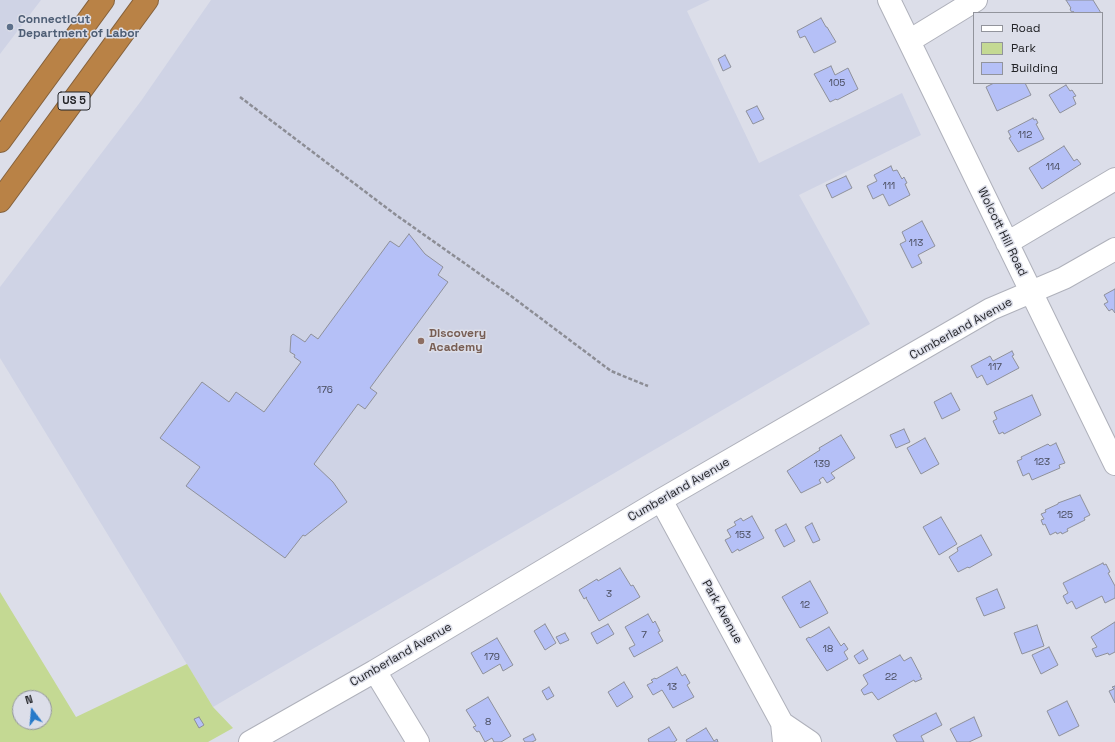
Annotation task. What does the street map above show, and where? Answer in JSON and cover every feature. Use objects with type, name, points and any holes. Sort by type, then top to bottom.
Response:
[{"type":"highway","name":"US 5","points":[[0,141],[103,0]]},
{"type":"highway","name":"US 5","points":[[0,201],[148,0]]},
{"type":"street","name":"Wolcott Hill Road","points":[[889,0],[1115,464]]},
{"type":"street","points":[[908,41],[976,0]]},
{"type":"street","points":[[1007,243],[1115,178]]},
{"type":"street","name":"Cumberland Avenue","points":[[250,742],[375,671],[661,500],[991,309],[1064,278],[1115,248]]},
{"type":"street","name":"Park Avenue","points":[[661,500],[783,733],[810,742]]},
{"type":"street","points":[[375,671],[418,742]]},
{"type":"path","points":[[240,97],[396,215],[511,296],[611,371],[648,386]]},
{"type":"shaded area","name":"Connecticut Department of Labor","points":[[0,0],[41,0],[0,54]]},
{"type":"shaded area","name":"Discovery Academy","points":[[211,0],[710,0],[687,11],[759,163],[902,93],[921,135],[799,195],[870,324],[213,707],[0,358],[0,287],[141,101]]},
{"type":"green space","points":[[0,592],[76,717],[187,664],[213,707],[233,728],[208,742],[0,742]]},
{"type":"building","points":[[1066,0],[1093,0],[1100,12],[1072,12],[1071,8]]},
{"type":"building","points":[[821,18],[836,42],[814,53],[805,36],[800,38],[797,31]]},
{"type":"building","points":[[725,55],[731,67],[723,71],[718,59]]},
{"type":"building","points":[[831,66],[835,75],[848,68],[858,89],[830,102],[814,74]]},
{"type":"building","points":[[992,84],[1026,84],[1031,95],[997,111],[986,87]]},
{"type":"building","points":[[1066,85],[1076,96],[1073,97],[1076,104],[1060,113],[1049,95]]},
{"type":"building","points":[[757,106],[764,119],[753,124],[746,111]]},
{"type":"building","points":[[1033,118],[1034,120],[1036,119],[1038,123],[1036,124],[1044,139],[1018,152],[1009,138],[1011,137],[1008,131]]},
{"type":"building","points":[[1064,146],[1074,161],[1077,159],[1081,164],[1042,189],[1029,168]]},
{"type":"building","points":[[891,166],[893,171],[897,170],[902,179],[904,177],[907,183],[905,184],[910,195],[889,206],[883,194],[873,199],[867,186],[877,181],[874,175]]},
{"type":"building","points":[[846,176],[852,188],[832,198],[826,185]]},
{"type":"building","points":[[922,221],[935,246],[918,255],[922,263],[912,268],[900,244],[906,241],[902,232]]},
{"type":"building","points":[[409,234],[425,254],[443,267],[438,275],[448,282],[370,388],[377,393],[365,409],[358,404],[314,464],[333,482],[347,502],[305,536],[303,535],[285,558],[186,486],[200,467],[160,438],[202,382],[229,402],[236,392],[264,412],[301,362],[290,352],[291,336],[293,334],[305,342],[311,334],[318,339],[390,241],[399,247]]},
{"type":"building","points":[[1115,289],[1115,313],[1112,309],[1109,311],[1104,304],[1108,302],[1104,295]]},
{"type":"building","points":[[1012,351],[1014,355],[1012,356],[1019,368],[987,385],[982,375],[977,378],[971,366],[990,356],[993,361]]},
{"type":"building","points":[[951,393],[960,410],[942,419],[934,402]]},
{"type":"building","points":[[1032,395],[1041,415],[1004,434],[1003,432],[999,434],[993,421],[997,419],[994,412]]},
{"type":"building","points":[[904,429],[910,442],[896,448],[890,435]]},
{"type":"building","points":[[841,435],[855,458],[831,473],[835,478],[827,483],[823,477],[819,480],[821,483],[801,493],[787,471],[820,450],[819,448]]},
{"type":"building","points":[[925,438],[939,464],[921,474],[907,448]]},
{"type":"building","points":[[1056,443],[1065,463],[1059,465],[1060,468],[1032,480],[1029,473],[1023,476],[1017,461],[1022,459],[1021,457],[1048,444],[1050,446]]},
{"type":"building","points":[[1080,495],[1090,515],[1084,518],[1085,520],[1067,529],[1068,531],[1062,534],[1061,532],[1057,534],[1056,532],[1050,535],[1045,524],[1043,525],[1041,520],[1044,519],[1041,514],[1058,503]]},
{"type":"building","points":[[752,516],[764,538],[732,553],[725,540],[731,537],[727,530],[736,525],[734,522],[741,518],[743,521]]},
{"type":"building","points":[[941,517],[957,544],[939,555],[923,527]]},
{"type":"building","points":[[812,523],[820,540],[813,543],[805,527]]},
{"type":"building","points":[[786,524],[795,541],[784,547],[775,530]]},
{"type":"building","points":[[981,535],[992,555],[969,568],[968,567],[958,572],[949,557],[958,551],[957,548]]},
{"type":"building","points":[[1103,563],[1104,565],[1106,564],[1110,572],[1108,573],[1115,586],[1115,598],[1105,603],[1102,596],[1076,609],[1072,601],[1067,604],[1063,596],[1068,593],[1063,583]]},
{"type":"building","points":[[620,568],[640,597],[599,621],[586,598],[587,597],[584,599],[579,590]]},
{"type":"building","points":[[810,581],[828,613],[800,628],[782,597]]},
{"type":"building","points":[[997,589],[1005,608],[984,616],[976,598]]},
{"type":"building","points":[[648,614],[653,623],[655,621],[660,631],[658,632],[663,641],[634,657],[629,648],[635,645],[625,627]]},
{"type":"building","points":[[1115,622],[1115,652],[1109,655],[1108,653],[1096,657],[1092,649],[1097,647],[1091,637]]},
{"type":"building","points":[[545,624],[556,643],[545,650],[534,631]]},
{"type":"building","points":[[608,624],[614,634],[597,644],[591,633]]},
{"type":"building","points":[[1037,625],[1044,646],[1022,654],[1014,633]]},
{"type":"building","points":[[829,627],[841,646],[844,643],[848,649],[844,652],[848,659],[827,671],[806,639]]},
{"type":"building","points":[[565,633],[569,640],[560,644],[556,637]]},
{"type":"building","points":[[497,638],[513,665],[503,671],[500,664],[483,674],[471,653]]},
{"type":"building","points":[[1049,647],[1058,665],[1041,674],[1032,655]]},
{"type":"building","points":[[863,650],[868,659],[859,664],[854,656]]},
{"type":"building","points":[[900,655],[904,661],[911,657],[922,679],[915,682],[914,680],[878,700],[872,692],[864,695],[861,690],[868,684],[863,675]]},
{"type":"building","points":[[677,667],[682,676],[685,674],[690,683],[687,685],[694,697],[673,708],[662,690],[653,695],[647,685],[653,682],[651,680],[656,679]]},
{"type":"building","points":[[624,682],[633,697],[617,707],[608,692]]},
{"type":"building","points":[[1115,686],[1115,703],[1109,691],[1114,689],[1112,687]]},
{"type":"building","points":[[549,687],[554,696],[547,700],[542,691]]},
{"type":"building","points":[[488,697],[511,736],[501,742],[494,742],[492,738],[485,742],[479,731],[477,732],[473,727],[476,726],[466,710]]},
{"type":"building","points":[[1067,701],[1079,726],[1059,736],[1047,711]]},
{"type":"building","points":[[936,713],[942,725],[921,736],[924,742],[897,742],[893,735]]},
{"type":"building","points":[[199,717],[204,725],[199,728],[194,719]]},
{"type":"building","points":[[974,717],[982,736],[969,742],[957,742],[950,729]]},
{"type":"building","points":[[669,727],[677,740],[674,742],[649,742],[648,739]]},
{"type":"building","points":[[706,728],[714,741],[717,739],[718,742],[687,742],[686,740]]},
{"type":"building","points":[[533,734],[536,740],[532,742],[525,742],[523,739]]},
{"type":"place","name":"Connecticut Department of Labor","points":[[10,27]]},
{"type":"place","name":"Discovery Academy","points":[[421,341]]}]
